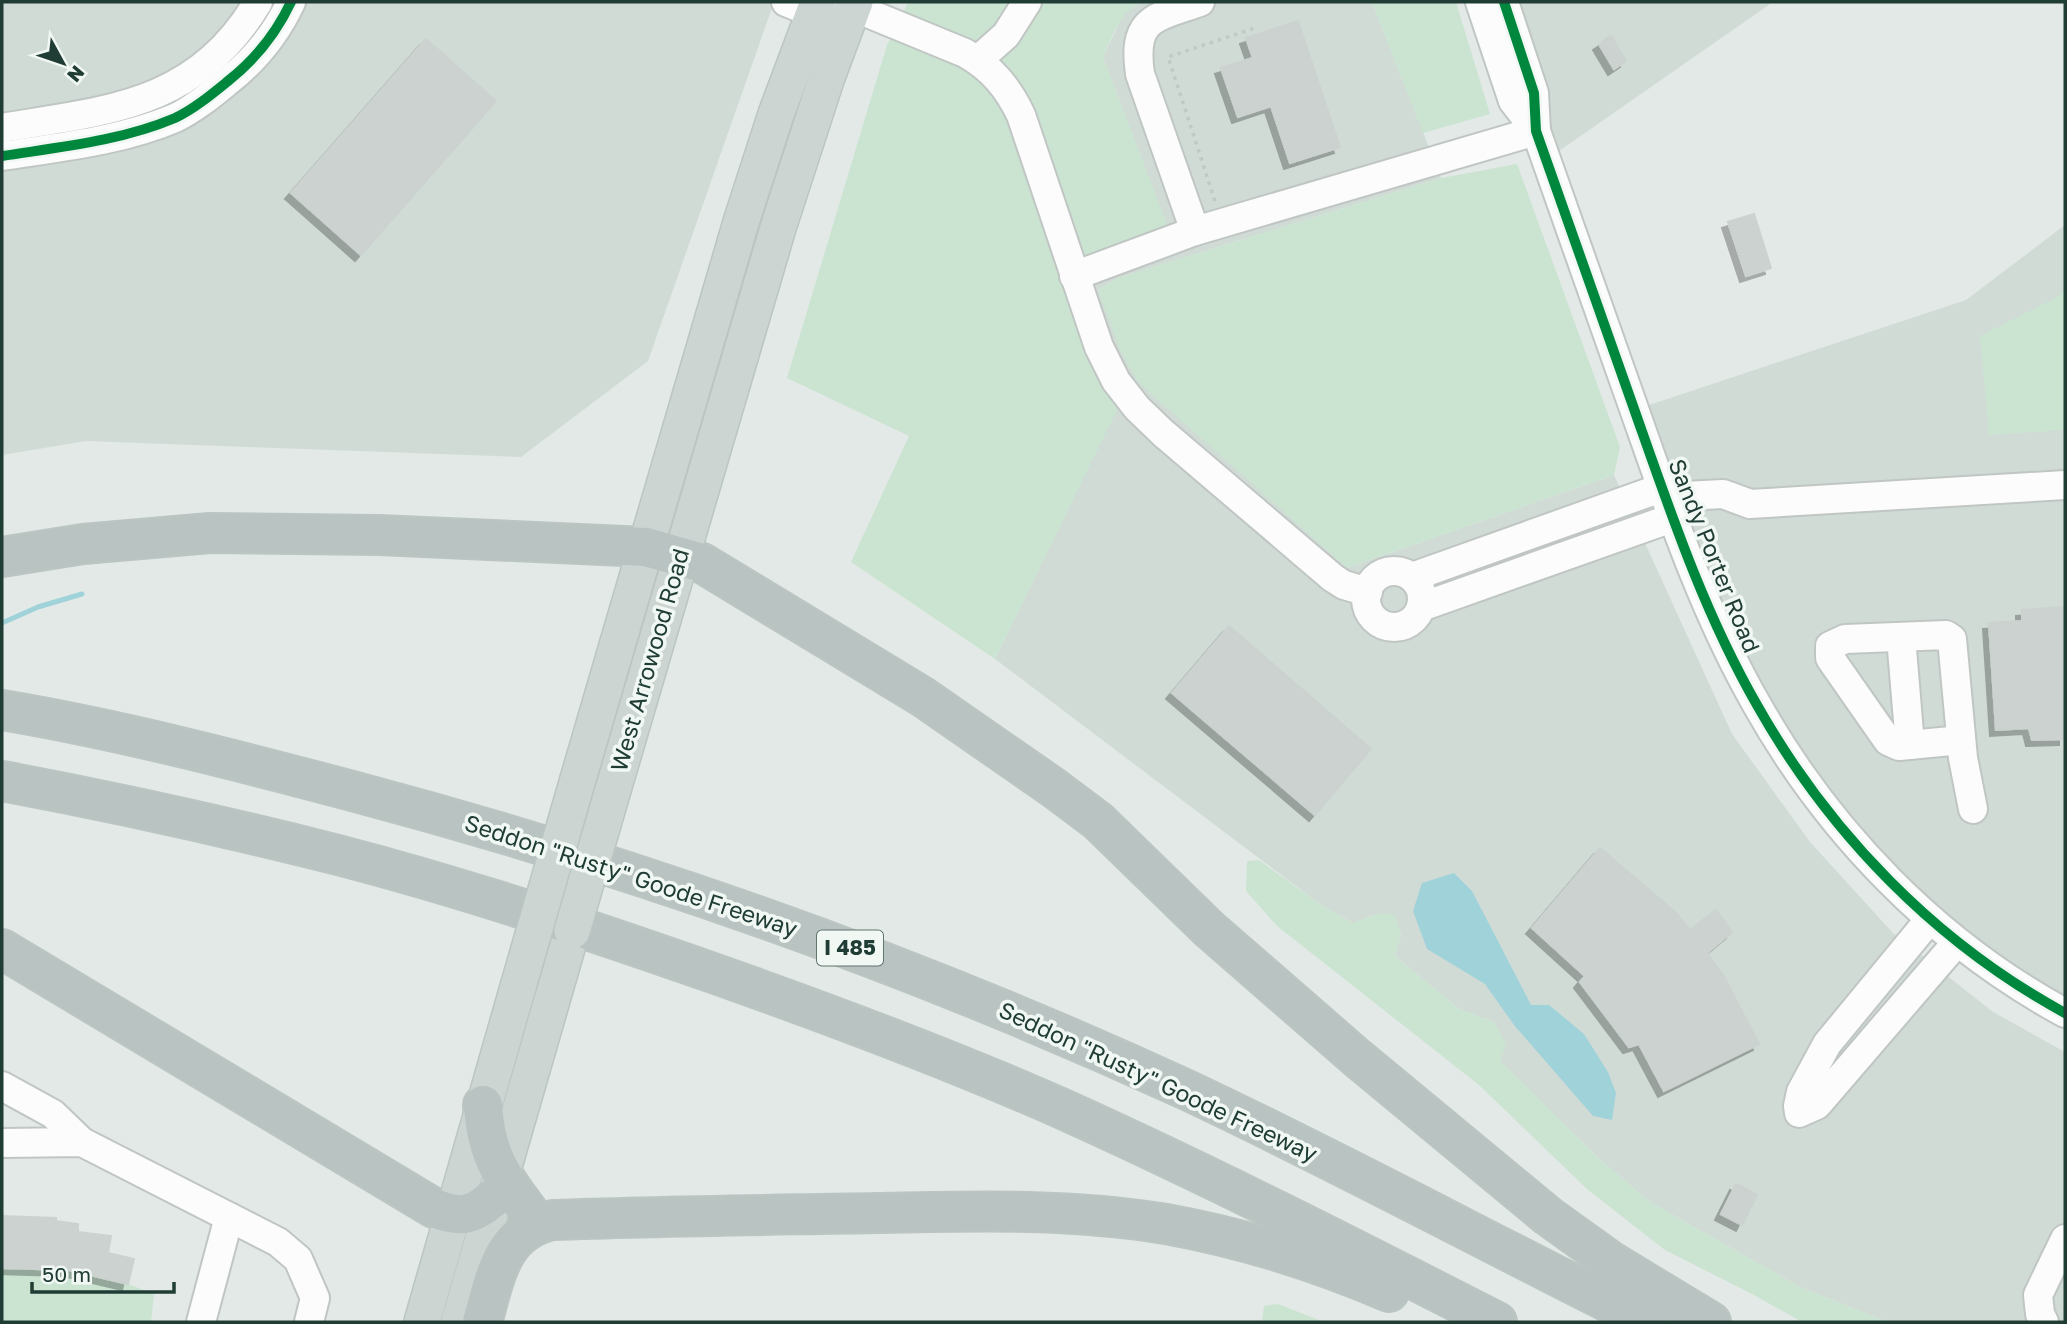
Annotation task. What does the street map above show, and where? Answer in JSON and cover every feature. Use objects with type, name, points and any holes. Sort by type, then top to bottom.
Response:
[{"type":"highway","points":[[2,557],[83,544],[211,533],[379,535],[663,552],[702,563],[923,697],[1065,796],[1098,821],[1209,929],[1303,1012],[1528,1199],[1612,1262],[1711,1322]]},
{"type":"highway","name":"Seddon \"Rusty\" Goode Freeway","points":[[2,710],[51,718],[234,760],[539,842],[664,882],[870,956],[1082,1043],[1192,1093],[1648,1322]]},
{"type":"highway","points":[[2,781],[176,816],[340,856],[477,895],[622,941],[811,1008],[1062,1109],[1310,1227],[1497,1322]]},
{"type":"highway","points":[[2,949],[410,1194],[452,1215],[476,1211],[497,1185]]},
{"type":"highway","points":[[483,1105],[486,1138],[497,1185],[537,1223]]},
{"type":"highway","points":[[482,1322],[504,1254],[514,1239],[537,1223],[566,1219],[1013,1212],[1091,1215],[1164,1224],[1248,1241],[1352,1277],[1461,1322]]},
{"type":"main road","name":"West Arrowood Road","points":[[422,1322],[578,779],[663,552],[778,228],[852,3]]},
{"type":"main road","name":"West Arrowood Road","points":[[459,1322],[613,790],[663,552],[741,222],[806,5]]},
{"type":"street","points":[[2,128],[110,110],[163,92],[188,78],[209,60],[234,35],[258,2]]},
{"type":"street","points":[[2,156],[117,137],[177,117],[225,84],[258,54],[272,37],[290,2]]},
{"type":"street","points":[[978,60],[1006,35],[1027,2]]},
{"type":"street","points":[[1195,231],[1140,74],[1137,49],[1144,30],[1158,17],[1200,2]]},
{"type":"street","name":"Sandy Porter Road","points":[[1480,2],[1513,101],[1536,131]]},
{"type":"street","name":"Sandy Porter Road","points":[[1504,2],[1534,93],[1536,131],[1666,501],[1724,642],[1756,705],[1819,799],[1867,857],[1957,942],[2065,1013]]},
{"type":"street","points":[[806,5],[852,3],[978,60],[1003,84],[1021,115],[1074,276],[1106,363],[1116,381],[1137,408],[1163,433],[1333,578],[1344,585],[1368,592]]},
{"type":"street","points":[[1074,276],[1195,231],[1536,131]]},
{"type":"street","points":[[1412,577],[1537,532],[1666,501],[1723,494],[1750,504],[2065,485]]},
{"type":"street","points":[[1422,607],[1420,589],[1412,577],[1400,571],[1382,574],[1375,579],[1368,592],[1367,605],[1371,613],[1384,625],[1402,626],[1417,615],[1422,607],[1548,562],[1666,501]]},
{"type":"street","points":[[1537,532],[1548,562]]},
{"type":"street","points":[[1961,740],[1899,746],[1888,741],[1830,658],[1830,646],[1845,639],[1946,635],[1952,639],[1961,740],[1973,810]]},
{"type":"street","points":[[1901,636],[1910,745]]},
{"type":"street","points":[[1930,919],[1827,1044],[1801,1091],[1799,1113],[1817,1105],[1957,942]]},
{"type":"street","points":[[2,1086],[53,1114],[82,1142],[278,1242],[298,1259],[314,1298],[309,1322]]},
{"type":"street","points":[[2,1143],[82,1142]]},
{"type":"street","points":[[201,1322],[229,1217]]},
{"type":"street","points":[[2044,1322],[2040,1314],[2038,1295],[2065,1239]]},
{"type":"path","points":[[1218,211],[1168,57],[1258,27]]},
{"type":"shaded area","points":[[2,2],[774,2],[648,361],[521,457],[86,441],[2,455]]},
{"type":"shaded area","points":[[1372,2],[1441,178],[1118,278],[1098,290],[1347,568],[1614,475],[1732,734],[1810,842],[1893,933],[1993,1012],[2065,1052],[2065,1322],[1888,1322],[1800,1287],[1650,1202],[1597,1157],[1499,1060],[1494,1022],[1459,1009],[1395,956],[1401,934],[1376,914],[1353,923],[1321,905],[995,659],[1119,404],[1064,282],[1170,235],[1103,57],[1123,15],[1136,4]]},
{"type":"shaded area","points":[[1510,2],[1773,2],[1559,151]]},
{"type":"shaded area","points":[[2065,225],[2065,1001],[2018,977],[1879,859],[1793,745],[1730,638],[1643,407],[1966,300]]},
{"type":"green space","points":[[908,2],[1144,2],[1123,17],[1103,57],[1171,235],[1064,282],[1120,404],[995,659],[851,562],[909,436],[787,378],[887,45]]},
{"type":"green space","points":[[1372,2],[1456,2],[1490,114],[1423,133]]},
{"type":"green space","points":[[1517,164],[1620,447],[1614,475],[1347,568],[1138,382],[1119,348],[1098,290],[1118,278],[1441,178]]},
{"type":"green space","points":[[2065,290],[2065,430],[1989,435],[1980,336],[2057,297]]},
{"type":"green space","points":[[1259,860],[1321,905],[1353,923],[1376,914],[1394,914],[1401,934],[1395,956],[1459,1009],[1494,1022],[1506,1044],[1500,1061],[1597,1157],[1650,1202],[1800,1287],[1888,1322],[1802,1322],[1665,1250],[1588,1190],[1479,1085],[1277,926],[1246,891],[1247,861]]},
{"type":"green space","points":[[2,1268],[69,1270],[128,1284],[154,1294],[151,1322],[2,1322]]},
{"type":"green space","points":[[1278,1304],[1324,1322],[1262,1322],[1264,1306]]},
{"type":"water","points":[[1454,873],[1472,891],[1531,1005],[1549,1005],[1584,1034],[1608,1072],[1616,1093],[1612,1120],[1593,1116],[1514,1025],[1485,984],[1427,949],[1413,911],[1422,883]]},
{"type":"building","points":[[1298,21],[1340,147],[1290,163],[1271,106],[1238,117],[1221,68],[1253,58],[1246,38]]},
{"type":"building","points":[[1611,36],[1626,61],[1614,69],[1599,44]]},
{"type":"building","points":[[426,39],[496,101],[361,255],[291,193]]},
{"type":"building","points":[[1754,214],[1771,268],[1746,276],[1728,222]]},
{"type":"building","points":[[2065,607],[2065,739],[2032,740],[2029,728],[1996,730],[1989,623],[2022,621],[2022,610]]},
{"type":"building","points":[[1229,626],[1371,749],[1315,815],[1172,693]]},
{"type":"building","points":[[1600,848],[1676,913],[1690,930],[1716,910],[1732,932],[1707,953],[1723,975],[1759,1044],[1664,1091],[1639,1044],[1629,1047],[1580,982],[1585,976],[1532,928]]},
{"type":"building","points":[[1736,1184],[1757,1195],[1742,1225],[1721,1214]]},
{"type":"building","points":[[2,1216],[56,1218],[56,1221],[78,1224],[78,1232],[111,1236],[108,1253],[134,1259],[128,1284],[69,1270],[2,1268]]},
{"type":"waterway","points":[[2,623],[38,607],[82,594]]},
{"type":"cycle path","points":[[2,156],[112,138],[175,118],[196,106],[248,64],[279,25],[291,2]]},
{"type":"cycle path","points":[[1504,2],[1534,93],[1536,131],[1660,483],[1720,633],[1757,705],[1817,797],[1890,881],[1930,919],[1973,953],[2018,985],[2065,1013]]}]
